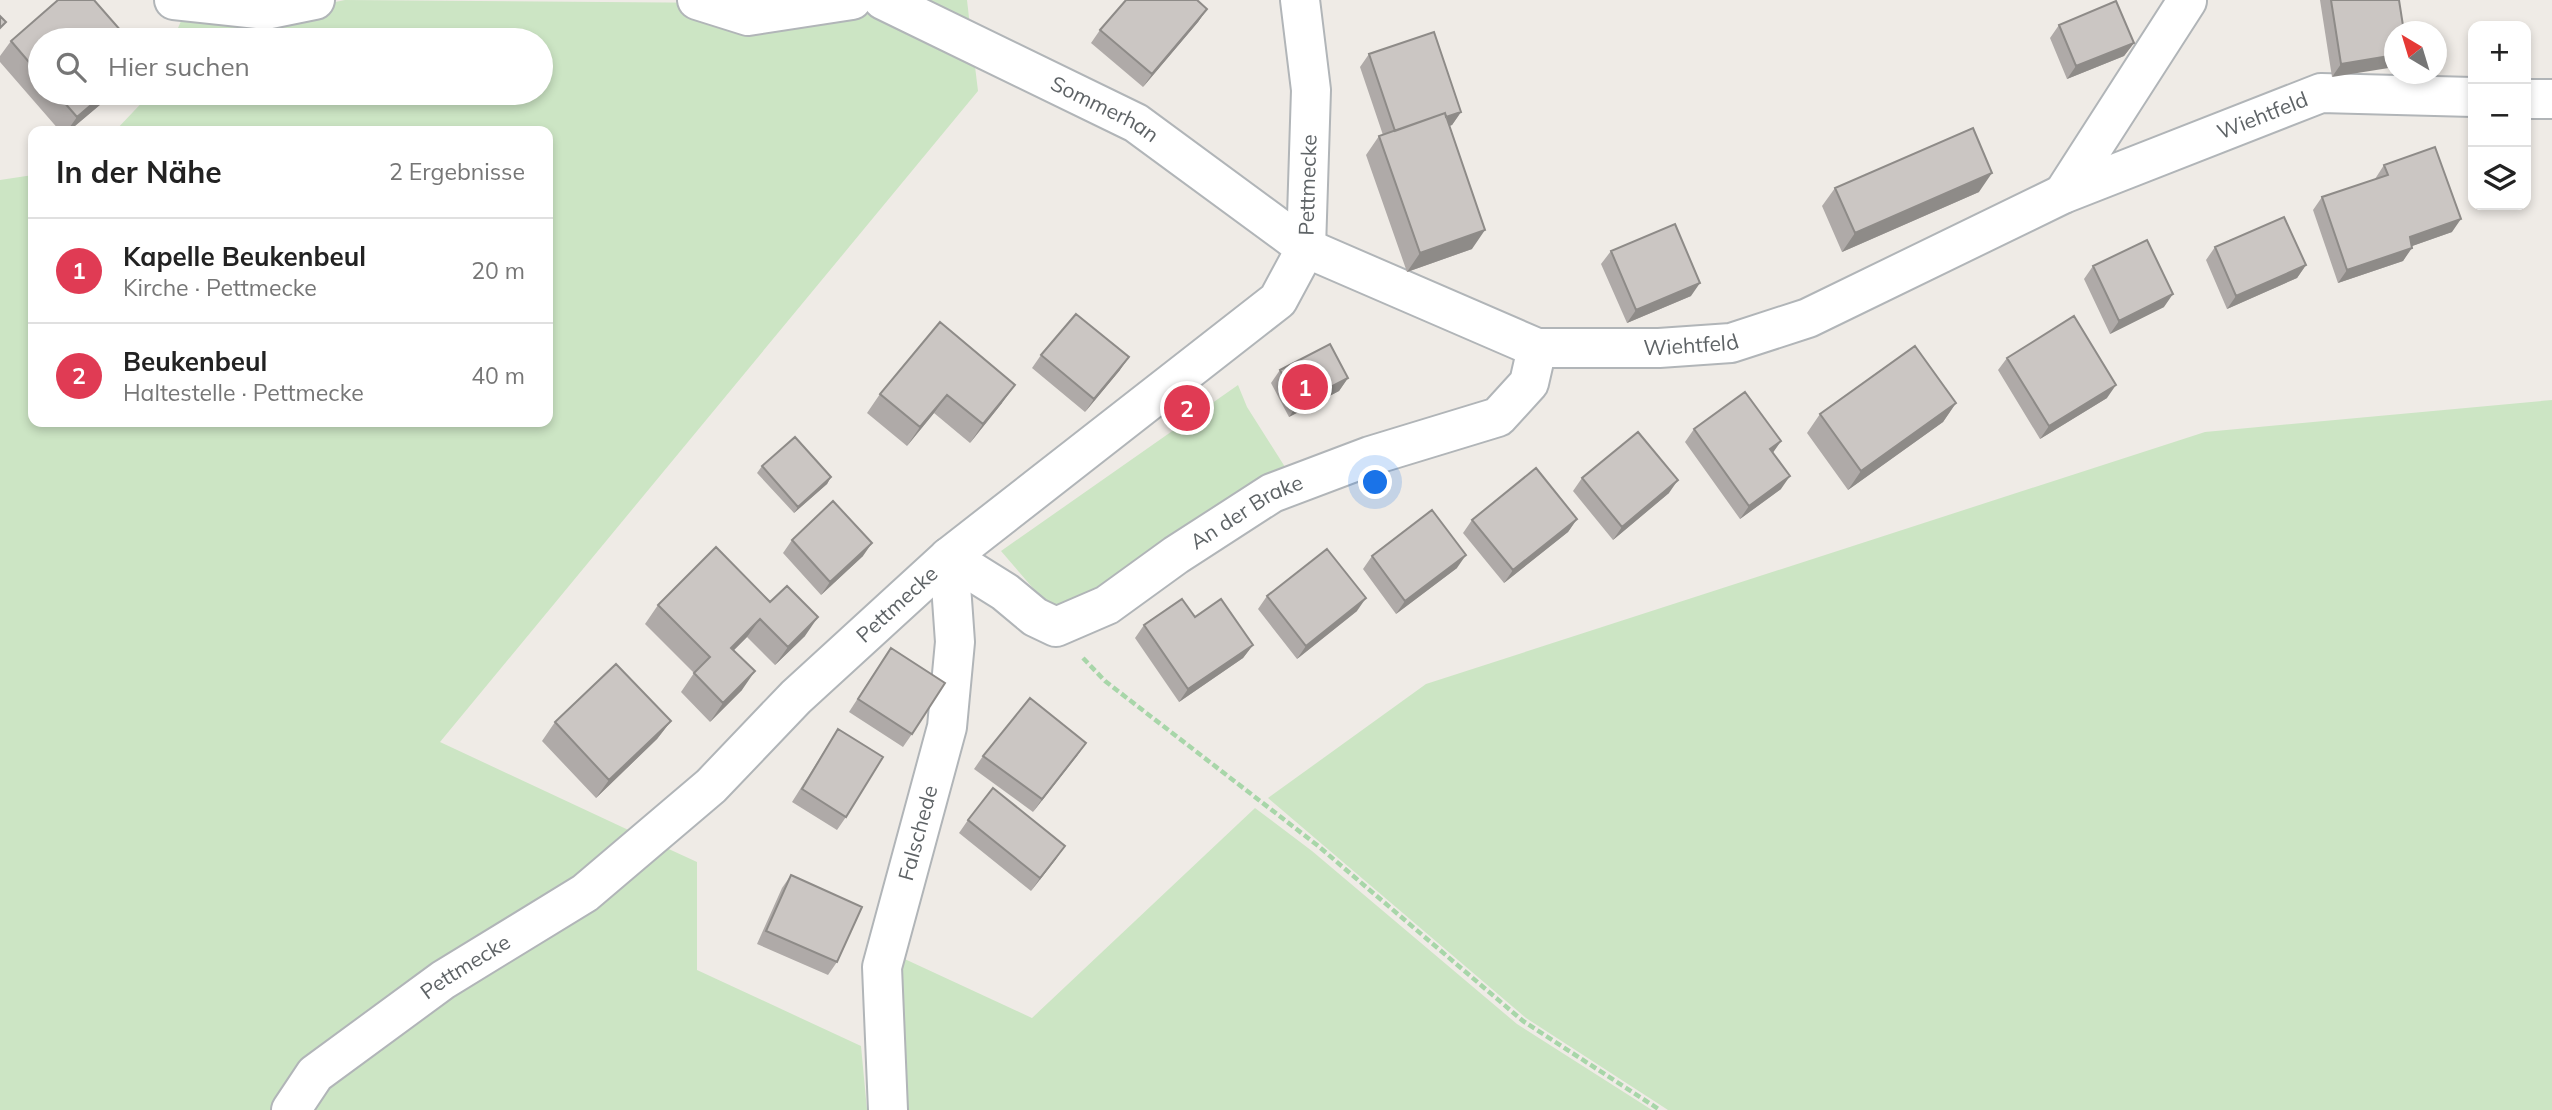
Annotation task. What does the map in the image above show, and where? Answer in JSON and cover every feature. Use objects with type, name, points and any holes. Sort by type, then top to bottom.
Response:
[{"type":"street","points":[[174,0],[265,10],[315,0]]},
{"type":"street","points":[[697,0],[748,16],[852,0]]},
{"type":"street","name":"Sommerhan","points":[[883,0],[1136,123],[1307,248]]},
{"type":"street","name":"Pettmecke","points":[[291,1110],[315,1074],[443,980],[585,893],[711,786],[796,696],[949,557],[1278,300],[1307,248],[1311,90],[1300,0]]},
{"type":"street","points":[[2063,194],[2187,1]]},
{"type":"street","name":"Wiehtfeld","points":[[1307,248],[1537,348],[1659,348],[1731,343],[1808,318],[2063,194],[2321,93],[2468,97]]},
{"type":"street","points":[[2531,99],[2552,99]]},
{"type":"street","name":"An der Brake","points":[[1056,627],[1107,605],[1176,555],[1272,493],[1370,456],[1498,417],[1529,383],[1537,348]]},
{"type":"street","points":[[949,557],[1005,592],[1035,617],[1056,627]]},
{"type":"street","name":"Falschede","points":[[888,1110],[882,967],[947,727],[955,642],[949,557]]},
{"type":"path","points":[[1056,627],[1105,681],[1317,845],[1523,1021],[1660,1110]]},
{"type":"green space","points":[[345,0],[873,4],[973,50],[978,91],[440,742],[637,834],[281,1110],[0,1110],[0,180],[28,176],[28,427],[553,427],[553,126],[120,126],[140,105],[553,105],[553,28],[178,28],[186,9],[267,16]]},
{"type":"green space","points":[[893,0],[967,0],[971,35]]},
{"type":"green space","points":[[1238,385],[1247,407],[1285,467],[1214,508],[1079,603],[1056,606],[1044,601],[1001,551]]},
{"type":"green space","points":[[2552,400],[2552,1110],[1668,1110],[1526,1018],[1268,798],[1426,684],[2205,432]]},
{"type":"green space","points":[[1255,808],[1312,851],[1517,1024],[1652,1110],[898,1110],[896,955],[1032,1018]]},
{"type":"green space","points":[[660,845],[697,862],[697,970],[861,1046],[867,1110],[312,1110],[324,1091],[365,1055]]},
{"type":"building","points":[[58,0],[94,0],[118,28],[28,28],[28,61],[11,41]]},
{"type":"building","points":[[1126,0],[1197,0],[1207,9],[1152,74],[1100,30]]},
{"type":"building","points":[[2331,0],[2399,0],[2402,21],[2384,21],[2384,57],[2341,64]]},
{"type":"building","points":[[2116,1],[2134,43],[2076,66],[2059,25]]},
{"type":"building","points":[[0,16],[6,22],[0,28]]},
{"type":"building","points":[[1434,32],[1461,112],[1446,117],[1445,113],[1395,131],[1369,54]]},
{"type":"building","points":[[66,105],[91,105],[77,117]]},
{"type":"building","points":[[1445,113],[1485,230],[1420,253],[1379,136]]},
{"type":"building","points":[[1973,128],[1992,173],[1855,233],[1835,188]]},
{"type":"building","points":[[2435,147],[2461,219],[2410,237],[2412,248],[2347,270],[2322,197],[2388,175],[2384,165]]},
{"type":"building","points":[[2284,217],[2306,265],[2236,296],[2215,247]]},
{"type":"building","points":[[1675,224],[1700,283],[1636,310],[1611,251]]},
{"type":"building","points":[[2147,240],[2173,294],[2119,321],[2093,266]]},
{"type":"building","points":[[1076,314],[1129,357],[1094,399],[1041,355]]},
{"type":"building","points":[[2074,316],[2116,385],[2049,426],[2007,358]]},
{"type":"building","points":[[940,322],[1015,385],[983,424],[947,395],[920,427],[880,394]]},
{"type":"building","points":[[1330,344],[1348,378],[1298,404],[1280,370]]},
{"type":"building","points":[[1915,346],[1956,403],[1861,471],[1820,414]]},
{"type":"building","points":[[1745,392],[1781,441],[1770,449],[1790,476],[1749,506],[1694,429]]},
{"type":"building","points":[[1638,432],[1678,480],[1622,527],[1582,478]]},
{"type":"building","points":[[795,437],[831,477],[798,507],[762,466]]},
{"type":"building","points":[[1536,468],[1577,519],[1513,570],[1472,520]]},
{"type":"building","points":[[833,501],[872,543],[830,582],[792,540]]},
{"type":"building","points":[[1432,510],[1466,555],[1405,601],[1372,556]]},
{"type":"building","points":[[716,547],[770,602],[787,586],[818,617],[788,647],[760,619],[731,648],[755,671],[723,703],[694,673],[710,657],[658,605]]},
{"type":"building","points":[[1327,549],[1366,598],[1306,646],[1267,596]]},
{"type":"building","points":[[1182,599],[1195,617],[1221,599],[1253,645],[1188,689],[1144,625]]},
{"type":"building","points":[[891,648],[945,683],[912,734],[858,699]]},
{"type":"building","points":[[616,664],[671,721],[609,780],[555,722]]},
{"type":"building","points":[[1030,698],[1086,743],[1042,799],[983,756]]},
{"type":"building","points":[[838,729],[883,757],[846,817],[802,789]]},
{"type":"building","points":[[993,788],[1065,846],[1040,878],[968,820]]},
{"type":"building","points":[[791,875],[862,907],[837,962],[766,931]]},
{"type":"place","name":"Kapelle Beukenbeul","points":[[1305,387]]},
{"type":"place","name":"Beukenbeul","points":[[1187,408]]}]
